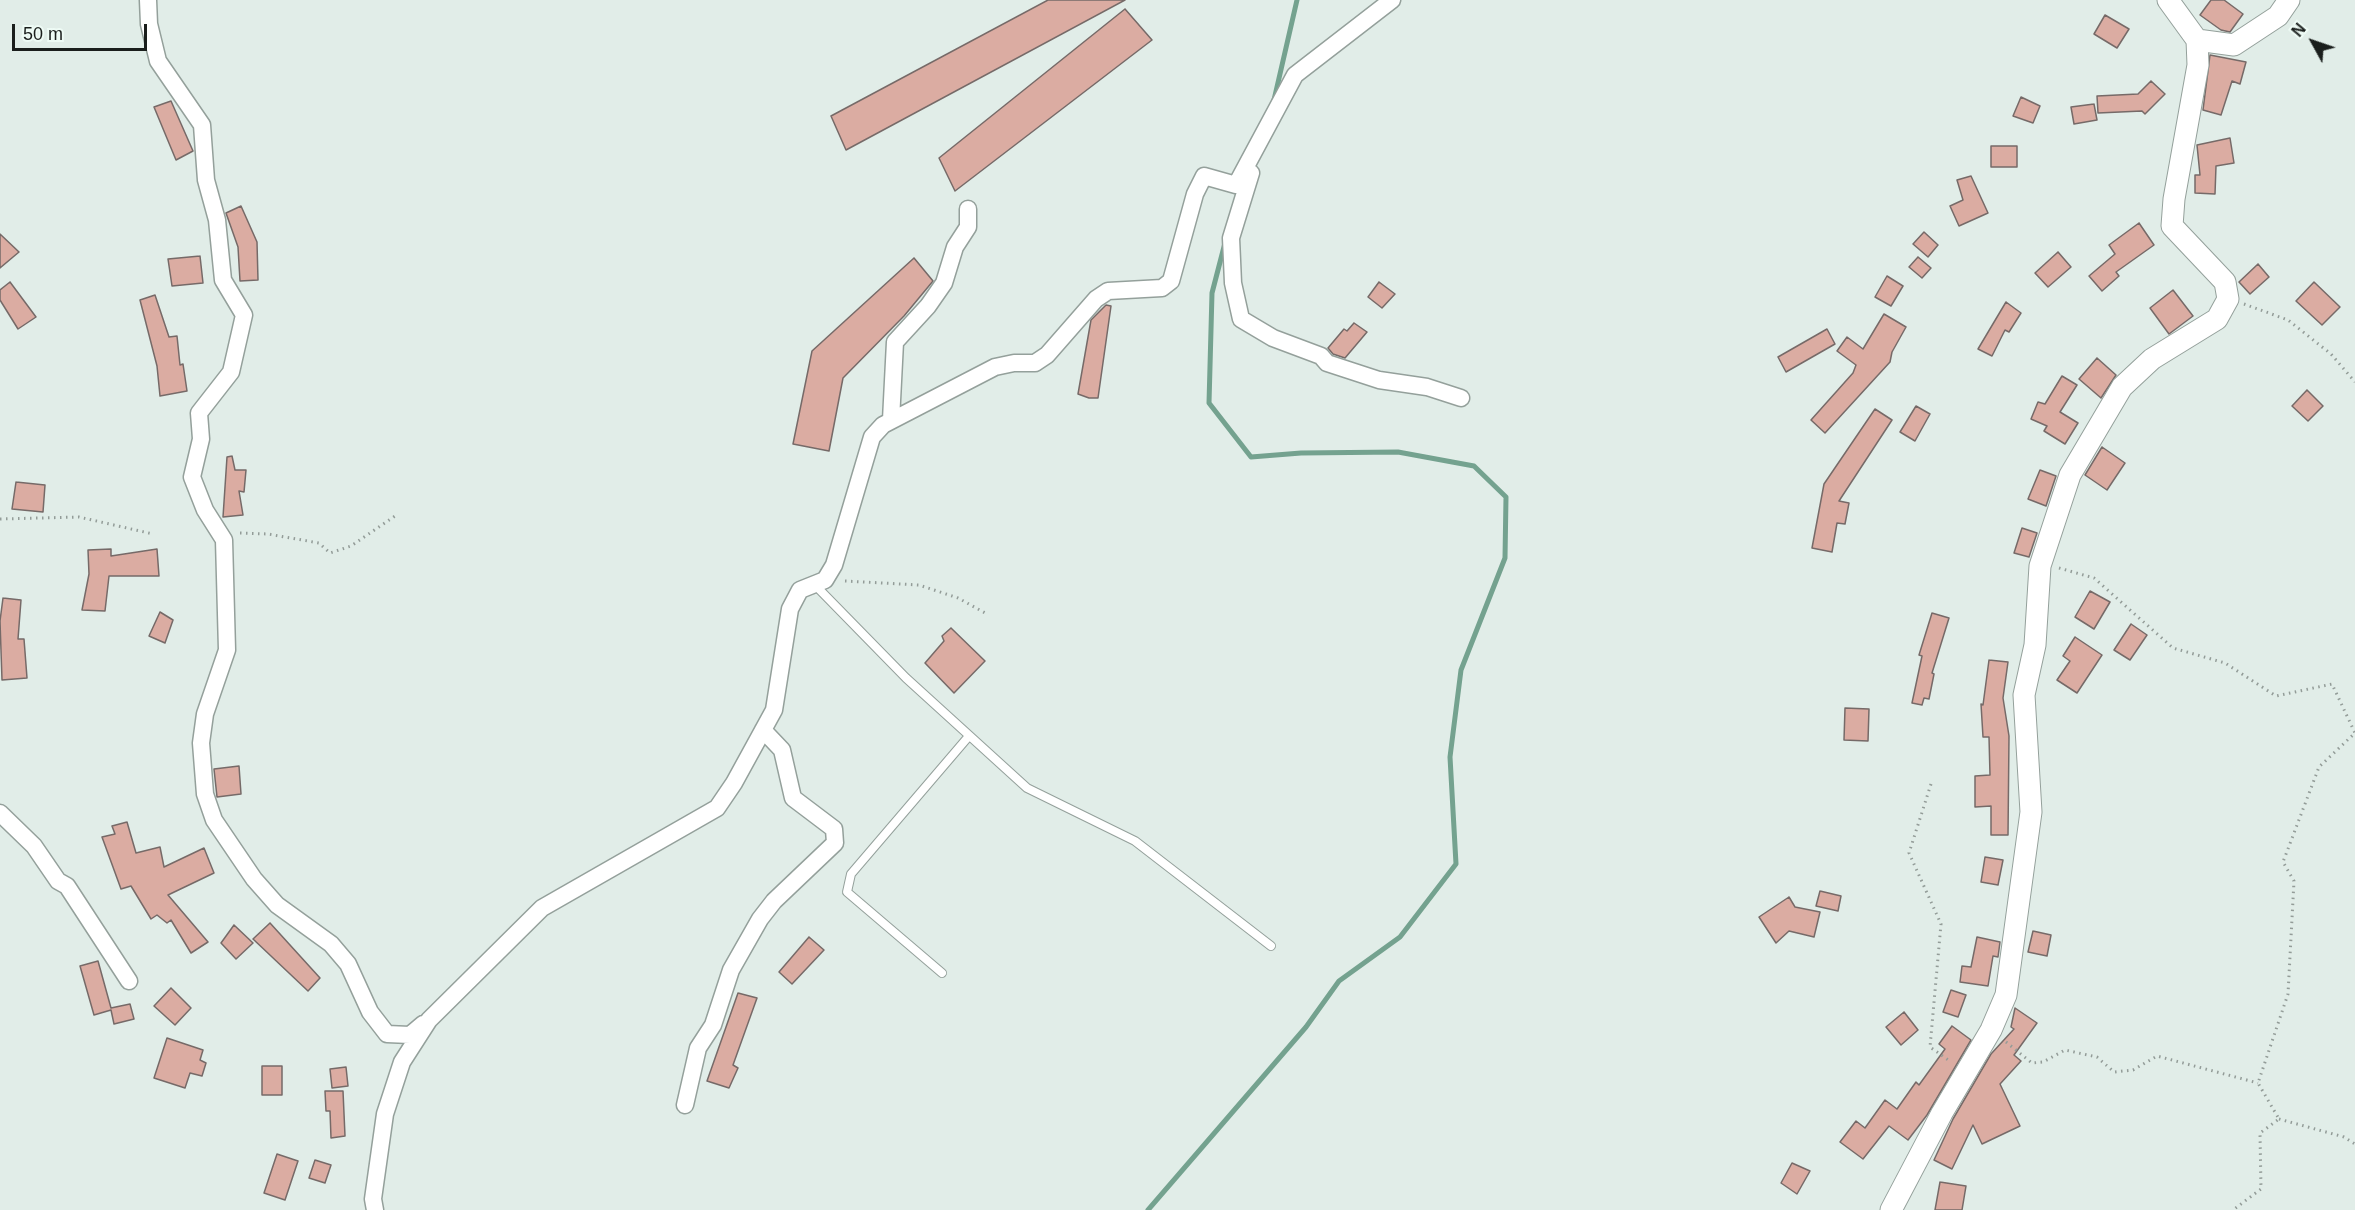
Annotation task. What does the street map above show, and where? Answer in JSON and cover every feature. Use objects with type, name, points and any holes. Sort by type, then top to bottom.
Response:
[{"type":"street","points":[[144,1],[158,61],[202,125],[206,180],[217,220],[223,280],[244,315],[231,372],[199,413],[201,439],[192,477],[205,510],[224,540],[227,650],[208,703],[201,742],[205,794],[214,820],[255,879],[277,905],[330,944],[348,964],[370,1012],[387,1034],[410,1035],[429,1020],[542,908],[717,808],[774,710],[790,609],[800,590],[820,582],[834,565],[872,437],[883,425],[995,367],[1014,363],[1035,363],[1047,355],[1096,299],[1108,291],[1162,288],[1171,281],[1195,194],[1204,176],[1236,185],[1295,75],[1392,0]]},
{"type":"street","points":[[1891,1210],[1966,1071],[1991,1030],[2006,995],[2031,812],[2024,695],[2035,645],[2040,566],[2070,475],[2122,387],[2152,359],[2217,319],[2228,299],[2225,282],[2172,226],[2174,199],[2198,65],[2197,40],[2168,0]]},
{"type":"street","points":[[2197,40],[2234,45],[2278,16],[2289,0]]},
{"type":"street","points":[[1271,120],[1245,190],[1231,238],[1233,283],[1240,319],[1274,338],[1322,356],[1328,363],[1379,380],[1427,387],[1461,398]]},
{"type":"street","points":[[891,420],[895,342],[928,306],[944,283],[955,247],[968,227],[968,209]]},
{"type":"street","points":[[686,1105],[698,1048],[713,1025],[730,970],[774,901],[835,843],[834,829],[793,798],[782,750],[763,730]]},
{"type":"street","points":[[0,813],[34,846],[58,880],[67,886],[129,981]]},
{"type":"street","points":[[375,1210],[373,1199],[385,1114],[402,1062],[429,1020]]},
{"type":"lane","points":[[820,582],[906,678],[1027,788],[1135,840],[1271,946]]},
{"type":"lane","points":[[942,973],[848,892],[851,874],[969,736]]},
{"type":"path","points":[[2228,299],[2288,320],[2331,354],[2355,382]]},
{"type":"path","points":[[224,540],[242,533],[268,534],[319,543],[330,553],[351,546],[398,514]]},
{"type":"path","points":[[0,519],[79,517],[153,534]]},
{"type":"path","points":[[2040,566],[2071,570],[2094,578],[2173,648],[2225,663],[2276,696],[2332,684],[2355,733],[2319,767],[2283,862],[2294,881],[2288,994],[2258,1083]]},
{"type":"path","points":[[820,582],[919,585],[958,598],[987,614]]},
{"type":"path","points":[[1931,784],[1909,853],[1941,924],[1930,1047],[1966,1071]]},
{"type":"path","points":[[1991,1030],[2032,1063],[2043,1062],[2065,1050],[2097,1057],[2114,1072],[2133,1070],[2157,1056],[2258,1083],[2279,1119],[2344,1137],[2355,1144]]},
{"type":"path","points":[[2233,1210],[2261,1189],[2260,1133],[2279,1119]]},
{"type":"building","points":[[1048,0],[1125,0],[846,150],[831,116]]},
{"type":"building","points":[[2211,0],[2224,0],[2243,14],[2230,32],[2221,30],[2200,15]]},
{"type":"building","points":[[1125,9],[1152,40],[955,191],[939,158]]},
{"type":"building","points":[[2105,15],[2129,29],[2117,48],[2094,34]]},
{"type":"building","points":[[2210,55],[2246,62],[2240,84],[2232,81],[2221,115],[2203,110]]},
{"type":"building","points":[[2151,81],[2165,94],[2145,114],[2142,111],[2098,113],[2097,96],[2138,94]]},
{"type":"building","points":[[2021,97],[2040,106],[2033,123],[2013,116]]},
{"type":"building","points":[[171,101],[193,151],[176,160],[154,107]]},
{"type":"building","points":[[2094,104],[2097,120],[2074,124],[2071,107]]},
{"type":"building","points":[[2230,138],[2234,163],[2216,166],[2215,194],[2195,193],[2195,175],[2200,175],[2197,145]]},
{"type":"building","points":[[1991,146],[2017,146],[2017,167],[1991,167]]},
{"type":"building","points":[[1971,176],[1988,213],[1959,226],[1950,206],[1963,200],[1957,180]]},
{"type":"building","points":[[241,206],[257,242],[258,280],[240,281],[238,247],[226,213]]},
{"type":"building","points":[[2139,223],[2154,245],[2116,272],[2119,276],[2102,291],[2089,276],[2115,254],[2109,245]]},
{"type":"building","points":[[1924,232],[1938,245],[1928,257],[1913,244]]},
{"type":"building","points":[[0,234],[19,252],[0,268]]},
{"type":"building","points":[[2058,252],[2071,267],[2048,287],[2035,273]]},
{"type":"building","points":[[200,256],[203,283],[172,286],[168,259]]},
{"type":"building","points":[[1918,257],[1931,268],[1922,278],[1909,267]]},
{"type":"building","points":[[914,258],[933,281],[904,316],[843,378],[829,451],[793,444],[812,351]]},
{"type":"building","points":[[2258,264],[2269,277],[2250,294],[2239,282]]},
{"type":"building","points":[[1887,276],[1903,286],[1891,306],[1875,297]]},
{"type":"building","points":[[10,282],[36,317],[18,329],[0,300],[0,290]]},
{"type":"building","points":[[1379,282],[1395,294],[1382,308],[1368,297]]},
{"type":"building","points":[[2314,282],[2340,307],[2322,325],[2296,301]]},
{"type":"building","points":[[2173,290],[2193,316],[2169,334],[2150,308]]},
{"type":"building","points":[[155,295],[169,337],[177,336],[180,365],[183,364],[187,391],[160,396],[157,366],[140,300]]},
{"type":"building","points":[[2006,302],[2021,313],[2009,332],[2005,330],[1992,356],[1978,349]]},
{"type":"building","points":[[1106,305],[1111,306],[1098,398],[1089,398],[1078,394],[1091,320]]},
{"type":"building","points":[[1884,314],[1906,327],[1892,352],[1890,362],[1825,433],[1811,420],[1853,373],[1856,365],[1837,351],[1847,337],[1863,349]]},
{"type":"building","points":[[1354,323],[1367,332],[1345,358],[1333,354],[1328,348],[1344,329],[1347,331]]},
{"type":"building","points":[[1827,329],[1835,344],[1786,372],[1778,357]]},
{"type":"building","points":[[2097,358],[2116,375],[2101,398],[2079,379]]},
{"type":"building","points":[[2062,376],[2077,385],[2060,412],[2078,423],[2065,444],[2044,431],[2047,426],[2031,419],[2038,402],[2045,404]]},
{"type":"building","points":[[2307,390],[2323,406],[2308,421],[2292,406]]},
{"type":"building","points":[[1916,406],[1930,414],[1915,441],[1900,432]]},
{"type":"building","points":[[1875,409],[1892,420],[1839,501],[1849,503],[1845,524],[1837,523],[1832,552],[1812,548],[1824,484]]},
{"type":"building","points":[[2102,447],[2125,463],[2107,490],[2085,475]]},
{"type":"building","points":[[232,456],[235,470],[246,470],[244,492],[239,491],[243,515],[223,517],[227,457]]},
{"type":"building","points":[[2040,470],[2056,476],[2046,506],[2028,499]]},
{"type":"building","points":[[16,482],[45,485],[43,512],[12,509]]},
{"type":"building","points":[[2022,528],[2037,533],[2029,557],[2014,553]]},
{"type":"building","points":[[111,549],[111,556],[157,549],[159,576],[109,576],[105,611],[82,610],[89,574],[88,550]]},
{"type":"building","points":[[2090,591],[2110,602],[2094,629],[2075,617]]},
{"type":"building","points":[[3,598],[21,600],[18,639],[24,639],[27,678],[2,680],[0,621]]},
{"type":"building","points":[[160,612],[173,620],[165,643],[149,636]]},
{"type":"building","points":[[1932,613],[1949,618],[1932,673],[1934,674],[1929,699],[1924,698],[1922,705],[1912,703],[1922,656],[1919,655]]},
{"type":"building","points":[[2131,624],[2147,635],[2130,660],[2114,650]]},
{"type":"building","points":[[951,628],[985,661],[954,693],[925,663],[944,641],[942,636]]},
{"type":"building","points":[[2075,637],[2102,655],[2077,693],[2057,680],[2070,661],[2063,656]]},
{"type":"building","points":[[1989,660],[2008,662],[2003,698],[2009,736],[2008,835],[1991,835],[1991,806],[1975,807],[1975,776],[1990,775],[1989,737],[1983,737],[1981,704],[1983,705]]},
{"type":"building","points":[[1845,708],[1869,709],[1868,741],[1844,740]]},
{"type":"building","points":[[239,766],[241,794],[217,797],[214,769]]},
{"type":"building","points":[[127,822],[136,853],[160,847],[164,867],[204,848],[214,873],[168,895],[208,942],[191,953],[171,920],[167,923],[157,915],[151,919],[131,886],[121,889],[102,837],[115,834],[112,826]]},
{"type":"building","points":[[1985,857],[2003,860],[1998,885],[1981,882]]},
{"type":"building","points":[[1820,891],[1841,896],[1838,911],[1816,906]]},
{"type":"building","points":[[1789,897],[1795,907],[1820,912],[1814,937],[1789,931],[1776,943],[1759,917]]},
{"type":"building","points":[[270,923],[320,978],[308,991],[253,939]]},
{"type":"building","points":[[234,925],[253,943],[236,959],[221,943]]},
{"type":"building","points":[[2033,931],[2051,935],[2047,956],[2028,952]]},
{"type":"building","points":[[809,937],[824,950],[792,984],[779,972]]},
{"type":"building","points":[[1977,937],[2000,942],[1998,957],[1993,956],[1988,986],[1960,982],[1962,966],[1971,967]]},
{"type":"building","points":[[98,961],[111,1008],[130,1004],[134,1019],[114,1024],[111,1010],[94,1015],[80,966]]},
{"type":"building","points":[[171,988],[191,1008],[175,1025],[154,1006]]},
{"type":"building","points":[[1951,990],[1966,995],[1958,1017],[1943,1012]]},
{"type":"building","points":[[738,993],[757,998],[733,1065],[738,1068],[729,1088],[707,1081]]},
{"type":"building","points":[[2015,1008],[2037,1023],[2014,1055],[2021,1061],[2000,1084],[2020,1126],[1982,1144],[1973,1125],[1952,1169],[1934,1160],[1953,1119],[1991,1054],[2014,1029],[2011,1027]]},
{"type":"building","points":[[1904,1012],[1918,1030],[1901,1045],[1886,1027]]},
{"type":"building","points":[[1952,1026],[1971,1040],[1927,1115],[1908,1140],[1889,1126],[1863,1159],[1840,1142],[1856,1121],[1865,1128],[1885,1100],[1897,1109],[1916,1082],[1919,1085],[1945,1049],[1939,1044]]},
{"type":"building","points":[[167,1038],[203,1050],[200,1060],[206,1063],[202,1076],[190,1073],[185,1088],[154,1078]]},
{"type":"building","points":[[262,1066],[282,1066],[282,1095],[262,1095]]},
{"type":"building","points":[[346,1067],[348,1086],[332,1088],[330,1069]]},
{"type":"building","points":[[325,1091],[343,1091],[345,1136],[331,1138],[330,1111],[326,1111]]},
{"type":"building","points":[[277,1154],[298,1161],[285,1200],[264,1193]]},
{"type":"building","points":[[315,1160],[331,1165],[325,1183],[309,1178]]},
{"type":"building","points":[[1792,1163],[1810,1171],[1797,1194],[1781,1183]]},
{"type":"building","points":[[1940,1182],[1966,1186],[1962,1210],[1935,1210]]},
{"type":"waterway","points":[[1274,100],[1297,0]]},
{"type":"waterway","points":[[1148,1210],[1306,1027],[1339,981],[1400,937],[1456,864],[1450,757],[1461,670],[1505,558],[1506,497],[1474,466],[1398,452],[1301,453],[1251,457],[1209,403],[1212,293],[1225,243]]}]
